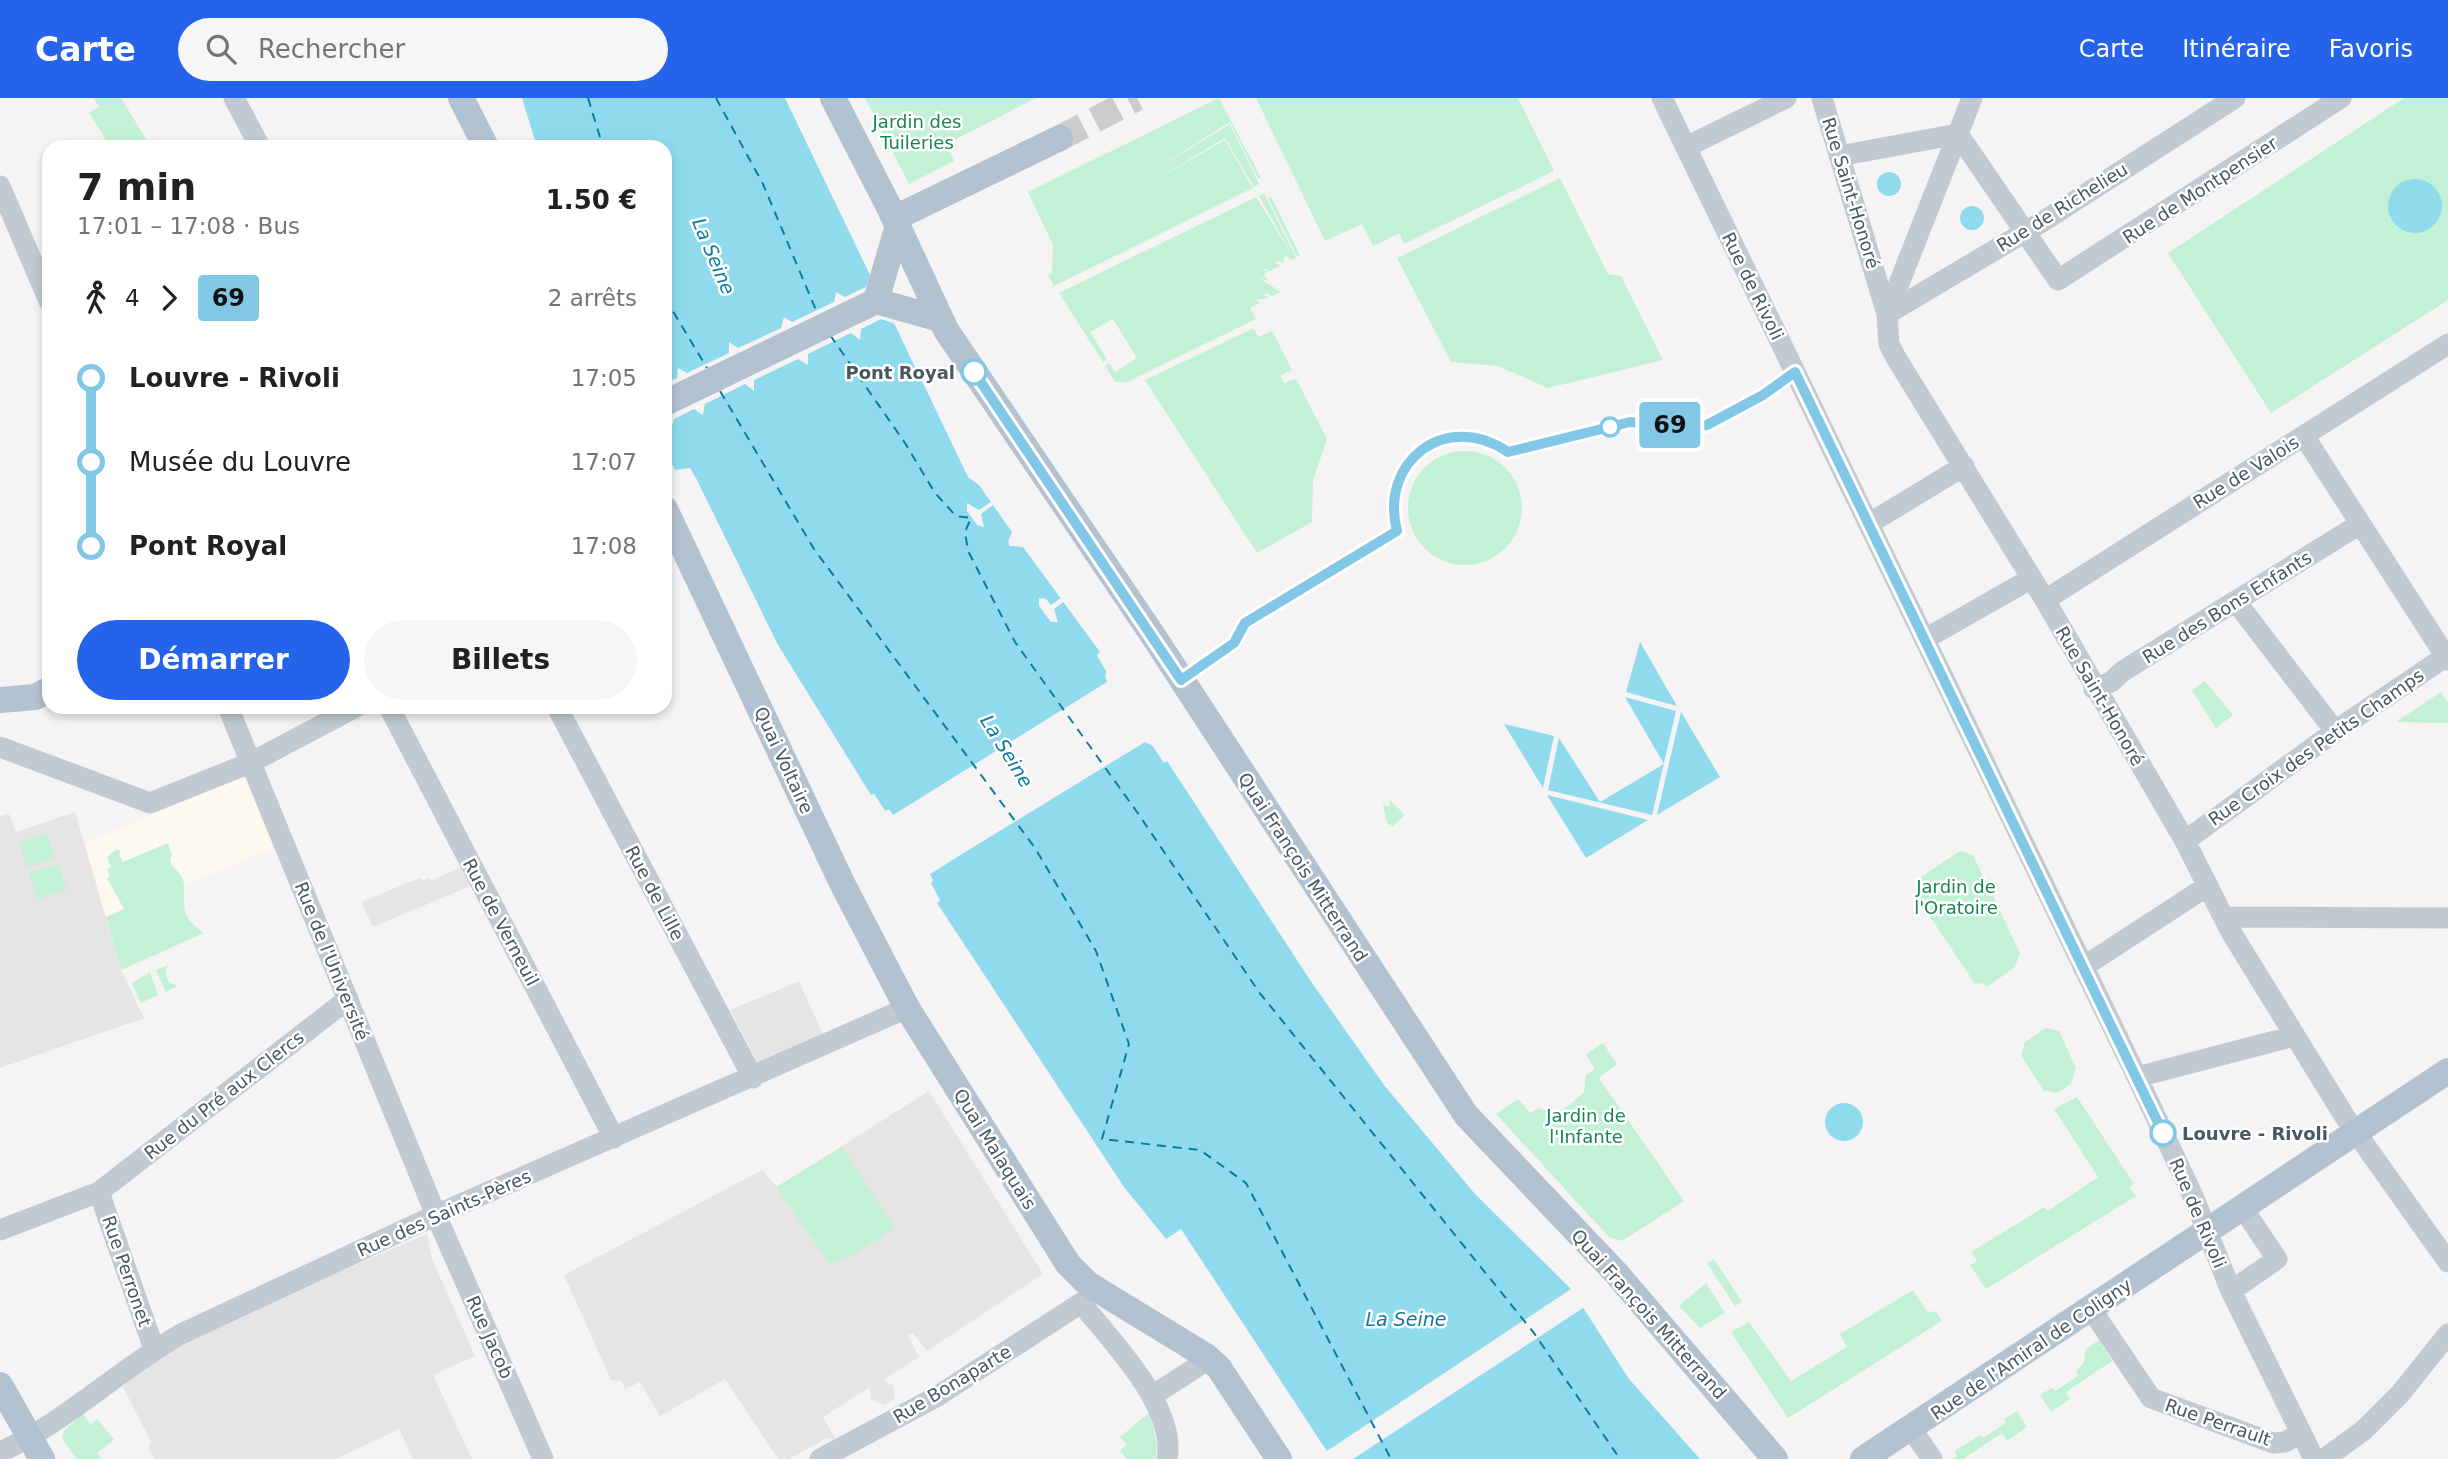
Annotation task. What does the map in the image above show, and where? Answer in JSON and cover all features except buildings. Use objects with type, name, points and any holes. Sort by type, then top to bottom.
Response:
[{"type":"main road","points":[[461,98],[482,140]]},
{"type":"main road","name":"Quai François Mitterrand","points":[[833,98],[898,226],[940,319],[1158,643],[1465,1115],[1616,1273],[1775,1459]]},
{"type":"main road","points":[[888,305],[885,276],[901,215],[1060,138]]},
{"type":"main road","points":[[672,400],[888,305],[940,319]]},
{"type":"main road","name":"Quai Voltaire","points":[[672,543],[843,885],[908,1008]]},
{"type":"main road","points":[[0,700],[35,697],[42,694]]},
{"type":"main road","name":"Quai Malaquais","points":[[908,1008],[1085,1294],[1121,1304],[1209,1359],[1219,1368],[1279,1459]]},
{"type":"main road","name":"Rue de l'Amiral de Coligny","points":[[1863,1459],[2448,1071]]},
{"type":"main road","points":[[0,1385],[36,1449]]},
{"type":"street","points":[[234,98],[250,140]]},
{"type":"street","name":"Rue de Rivoli","points":[[1662,98],[2137,1077],[2202,1233],[2314,1459]]},
{"type":"street","points":[[1686,147],[1786,98]]},
{"type":"street","name":"Rue Saint-Honoré","points":[[1822,98],[1888,314],[1889,344],[2045,600],[2094,689],[2185,841],[2206,887],[2294,1036],[2356,1131],[2448,1262]]},
{"type":"street","points":[[1888,314],[1972,98]]},
{"type":"street","name":"Rue de Richelieu","points":[[1888,314],[2026,232],[2235,98]]},
{"type":"street","name":"Rue de Montpensier","points":[[2026,232],[2058,280],[2341,98]]},
{"type":"street","points":[[1839,156],[1958,134]]},
{"type":"street","points":[[1958,134],[2026,232]]},
{"type":"street","points":[[0,186],[42,270]]},
{"type":"street","name":"Rue de Valois","points":[[2045,600],[2448,344]]},
{"type":"street","points":[[2304,436],[2447,657]]},
{"type":"street","points":[[1870,523],[1964,466]]},
{"type":"street","name":"Rue des Bons Enfants","points":[[2094,689],[2111,682],[2123,671],[2237,603],[2360,524]]},
{"type":"street","points":[[1925,639],[2032,578]]},
{"type":"street","points":[[2237,603],[2335,731]]},
{"type":"street","name":"Rue Croix des Petits Champs","points":[[2185,841],[2335,731],[2447,657]]},
{"type":"street","name":"Rue de l'Université","points":[[231,714],[436,1215]]},
{"type":"street","points":[[0,747],[150,803],[250,763],[343,714]]},
{"type":"street","name":"Rue de Verneuil","points":[[394,714],[614,1138]]},
{"type":"street","name":"Rue de Lille","points":[[561,714],[753,1078]]},
{"type":"street","points":[[2083,967],[2206,887]]},
{"type":"street","points":[[2224,917],[2448,918]]},
{"type":"street","name":"Rue du Pré aux Clercs","points":[[0,1230],[99,1192],[348,999]]},
{"type":"street","name":"Rue des Saints-Pères","points":[[0,1452],[36,1449],[154,1349],[436,1215],[908,1008]]},
{"type":"street","points":[[2137,1077],[2294,1036]]},
{"type":"street","name":"Rue Perronet","points":[[99,1192],[154,1349]]},
{"type":"street","points":[[2231,1291],[2277,1259],[2242,1207]]},
{"type":"street","name":"Rue Jacob","points":[[436,1215],[543,1459]]},
{"type":"street","name":"Quai Malaquais","points":[[1085,1294],[1101,1328],[1152,1396],[1169,1432],[1167,1459]]},
{"type":"street","name":"Rue Bonaparte","points":[[820,1459],[936,1396],[1085,1294]]},
{"type":"street","points":[[1101,1328],[1121,1304]]},
{"type":"street","name":"Rue Perrault","points":[[2091,1309],[2151,1398],[2273,1443],[2285,1441],[2301,1433]]},
{"type":"street","points":[[2324,1459],[2364,1430],[2400,1394],[2448,1334]]},
{"type":"street","points":[[1152,1396],[1209,1359]]},
{"type":"street","points":[[1910,1428],[1932,1459]]},
{"type":"shaded area","points":[[240,778],[246,780],[274,848],[106,917],[85,843]]},
{"type":"shaded area","points":[[75,812],[121,970],[144,1018],[0,1068],[0,816],[9,814],[16,832]]},
{"type":"shaded area","points":[[463,866],[473,885],[373,927],[361,902],[420,878],[422,881],[429,878],[431,881]]},
{"type":"shaded area","points":[[799,981],[823,1035],[758,1063],[730,1010]]},
{"type":"shaded area","points":[[929,1091],[1043,1274],[927,1351],[913,1333],[908,1336],[919,1357],[883,1380],[894,1386],[894,1400],[883,1405],[871,1399],[870,1387],[823,1417],[836,1440],[827,1438],[789,1459],[778,1459],[725,1379],[660,1416],[640,1382],[625,1389],[622,1381],[611,1380],[564,1275],[762,1170],[777,1187]]},
{"type":"shaded area","points":[[427,1234],[432,1259],[475,1356],[433,1375],[472,1459],[413,1459],[399,1429],[336,1459],[155,1459],[148,1449],[151,1442],[123,1387],[134,1374],[175,1347],[259,1306]]},
{"type":"green space","points":[[94,98],[121,98],[147,140],[106,140],[89,112],[99,107]]},
{"type":"green space","name":"Jardin des Tuileries","points":[[865,98],[1036,98],[946,144],[954,161],[909,184]]},
{"type":"green space","points":[[1219,98],[1261,178],[1258,179],[1230,122],[1141,178],[1230,124],[1259,184],[1254,187],[1225,138],[1152,182],[1225,140],[1253,188],[1054,286],[1048,275],[1052,273],[1053,245],[1028,192]]},
{"type":"green space","points":[[1256,98],[1518,98],[1554,171],[1404,244],[1399,233],[1373,246],[1362,224],[1325,241]]},
{"type":"green space","points":[[2404,98],[2448,98],[2448,300],[2271,413],[2168,253]]},
{"type":"green space","points":[[1560,178],[1608,274],[1621,276],[1663,360],[1548,388],[1498,366],[1451,362],[1397,258]]},
{"type":"green space","points":[[1264,193],[1296,258],[1291,260],[1285,255],[1283,262],[1275,261],[1280,266],[1270,271],[1262,268],[1267,272],[1264,274],[1268,281],[1259,278],[1281,292],[1272,296],[1266,293],[1264,295],[1269,298],[1255,300],[1260,303],[1250,308],[1256,319],[1127,382],[1115,382],[1105,366],[1109,363],[1115,372],[1137,358],[1113,319],[1090,332],[1107,359],[1103,362],[1059,293],[1256,197],[1294,258],[1259,196]]},
{"type":"green space","points":[[1271,196],[1300,256],[1297,257],[1268,198]]},
{"type":"green space","points":[[1254,328],[1258,337],[1272,331],[1292,370],[1280,376],[1284,383],[1296,379],[1327,439],[1313,480],[1312,522],[1257,553],[1145,380]]},
{"type":"green space","points":[[1465,451],[1487,455],[1506,467],[1518,486],[1522,508],[1518,530],[1506,549],[1487,561],[1465,565],[1443,561],[1424,549],[1412,530],[1408,508],[1412,486],[1424,467],[1443,455]]},
{"type":"green space","points":[[2205,681],[2233,715],[2216,728],[2192,690]]},
{"type":"green space","points":[[2441,692],[2448,703],[2448,723],[2396,722]]},
{"type":"green space","points":[[1390,800],[1405,815],[1393,826],[1387,823],[1383,804],[1389,807]]},
{"type":"green space","points":[[47,833],[55,858],[27,867],[19,842]]},
{"type":"green space","points":[[168,843],[172,855],[170,861],[183,880],[187,916],[204,933],[121,970],[106,917],[124,909],[107,878],[110,877],[107,869],[111,867],[107,857],[117,849],[121,851],[119,855],[123,862]]},
{"type":"green space","name":"Jardin de l'Oratoire","points":[[1960,851],[1973,855],[2020,953],[2015,967],[1987,987],[1982,983],[1975,984],[1915,894],[1918,879]]},
{"type":"green space","points":[[58,864],[67,890],[38,899],[29,873]]},
{"type":"green space","points":[[168,965],[165,973],[169,982],[177,986],[166,992],[156,970]]},
{"type":"green space","points":[[150,972],[158,995],[141,1003],[132,983]]},
{"type":"green space","points":[[2046,1028],[2059,1031],[2076,1068],[2071,1084],[2057,1093],[2043,1090],[2021,1055],[2025,1042]]},
{"type":"green space","name":"Jardin de l'Infante","points":[[1603,1043],[1617,1064],[1599,1078],[1684,1201],[1622,1241],[1609,1237],[1496,1114],[1518,1099],[1530,1113],[1539,1108],[1558,1111],[1569,1105],[1584,1092],[1586,1075],[1595,1069],[1586,1054]]},
{"type":"green space","points":[[2077,1097],[2134,1184],[2129,1187],[2136,1196],[1986,1289],[1970,1265],[1977,1261],[1971,1252],[2044,1207],[2048,1211],[2098,1177],[2054,1109]]},
{"type":"green space","points":[[842,1147],[895,1228],[854,1254],[830,1264],[776,1187]]},
{"type":"green space","points":[[1714,1259],[1742,1302],[1735,1306],[1707,1263]]},
{"type":"green space","points":[[1706,1283],[1725,1313],[1700,1328],[1679,1306]]},
{"type":"green space","points":[[1913,1290],[1928,1313],[1935,1311],[1942,1321],[1788,1418],[1731,1332],[1749,1322],[1791,1381],[1847,1347],[1840,1334]]},
{"type":"green space","points":[[2099,1340],[2112,1361],[2066,1392],[2070,1399],[2051,1412],[2040,1395],[2052,1388],[2055,1391],[2078,1376],[2076,1372],[2084,1362],[2086,1349]]},
{"type":"green space","points":[[2017,1411],[2027,1427],[2007,1441],[2002,1433],[1963,1459],[1952,1459],[1957,1456],[1955,1451],[1980,1435],[1983,1438],[2006,1423],[2004,1419]]},
{"type":"green space","points":[[1150,1412],[1157,1445],[1155,1459],[1127,1459],[1120,1450],[1127,1445],[1120,1437]]},
{"type":"green space","points":[[83,1414],[90,1424],[98,1419],[114,1440],[97,1453],[101,1459],[76,1459],[62,1438],[64,1431]]},
{"type":"water","name":"La Seine","points":[[522,98],[785,98],[870,275],[882,318],[894,323],[916,369],[912,379],[922,381],[968,477],[979,485],[1012,532],[1008,542],[1010,546],[1023,547],[1100,652],[1097,655],[1107,673],[1105,675],[1145,742],[1152,745],[1164,762],[1167,761],[1312,983],[1384,1085],[1475,1194],[1571,1289],[1629,1379],[1700,1459],[1332,1459],[1181,1229],[1166,1239],[1124,1187],[937,903],[940,900],[930,883],[933,880],[893,815],[885,811],[874,794],[871,795],[778,645],[690,468],[675,470],[672,464],[672,140],[535,140]]},
{"type":"water","points":[[1889,172],[1900,179],[1901,184],[1894,195],[1889,196],[1878,189],[1877,184],[1884,173]]},
{"type":"water","points":[[2415,179],[2434,187],[2442,206],[2434,225],[2415,233],[2396,225],[2388,206],[2396,187]]},
{"type":"water","points":[[1972,206],[1983,213],[1984,218],[1977,229],[1972,230],[1961,223],[1960,218],[1967,207]]},
{"type":"water","points":[[1640,642],[1677,706],[1626,692]]},
{"type":"water","points":[[1625,697],[1676,711],[1664,764]]},
{"type":"water","points":[[1681,712],[1720,777],[1657,815]]},
{"type":"water","points":[[1504,724],[1554,736],[1543,788]]},
{"type":"water","points":[[1559,738],[1600,802],[1664,764],[1652,815],[1548,790]]},
{"type":"water","points":[[1547,795],[1648,820],[1586,858]]},
{"type":"water","points":[[1844,1103],[1857,1109],[1863,1122],[1857,1135],[1844,1141],[1831,1135],[1825,1122],[1831,1109]]},
{"type":"pier","name":"Pont Royal","points":[[872,271],[899,325],[881,319],[861,329],[860,340],[851,333],[808,354],[808,365],[798,359],[754,380],[754,391],[745,384],[705,404],[703,415],[694,409],[674,419],[672,424],[672,380],[677,378],[678,368],[687,373],[729,353],[729,342],[738,348],[781,328],[784,317],[792,322],[834,302],[836,292],[845,297],[866,287]]},
{"type":"pier","points":[[991,502],[993,505],[981,514],[984,527],[977,525],[967,511],[967,503],[979,510]]},
{"type":"pier","points":[[1062,597],[1065,601],[1054,609],[1058,622],[1051,622],[1039,606],[1039,598],[1046,599],[1051,605]]},
{"type":"pier","points":[[1103,651],[1101,656],[1111,672],[1111,680],[1148,740],[1155,743],[1165,758],[1170,759],[1164,763],[1152,745],[1145,742],[962,854],[930,874],[933,880],[931,883],[940,901],[934,905],[936,900],[927,884],[927,876],[888,814],[883,814],[873,798],[868,797],[874,794],[885,811],[889,809],[893,815],[1107,682],[1107,672],[1097,655]]},
{"type":"pier","points":[[1574,1287],[1586,1306],[1353,1459],[1328,1459],[1324,1453]]},
{"type":"ferry route","points":[[588,98],[601,140]]},
{"type":"ferry route","points":[[716,98],[763,184],[818,315]]},
{"type":"ferry route","points":[[672,310],[707,368]]},
{"type":"ferry route","points":[[830,335],[905,443],[935,493],[956,516],[971,518],[965,532],[968,551],[1015,642],[1137,812],[1259,992],[1534,1333],[1620,1459]]},
{"type":"ferry route","points":[[720,391],[814,549],[1035,848],[1096,951],[1129,1044],[1102,1139],[1200,1150],[1246,1183],[1391,1459]]},
{"type":"tunnel","points":[[1060,138],[1137,98]]},
{"type":"bus line","name":"69","points":[[974,372],[1181,680],[1234,643],[1245,623],[1397,531],[1393,505],[1398,480],[1412,458],[1433,443],[1446,438],[1472,436],[1497,444],[1508,452],[1630,422],[1698,427],[1720,419],[1763,395],[1795,372],[2163,1133]]},
{"type":"place","name":"Pont Royal","points":[[974,372]]},
{"type":"place","name":"Louvre - Rivoli","points":[[2163,1133]]}]
